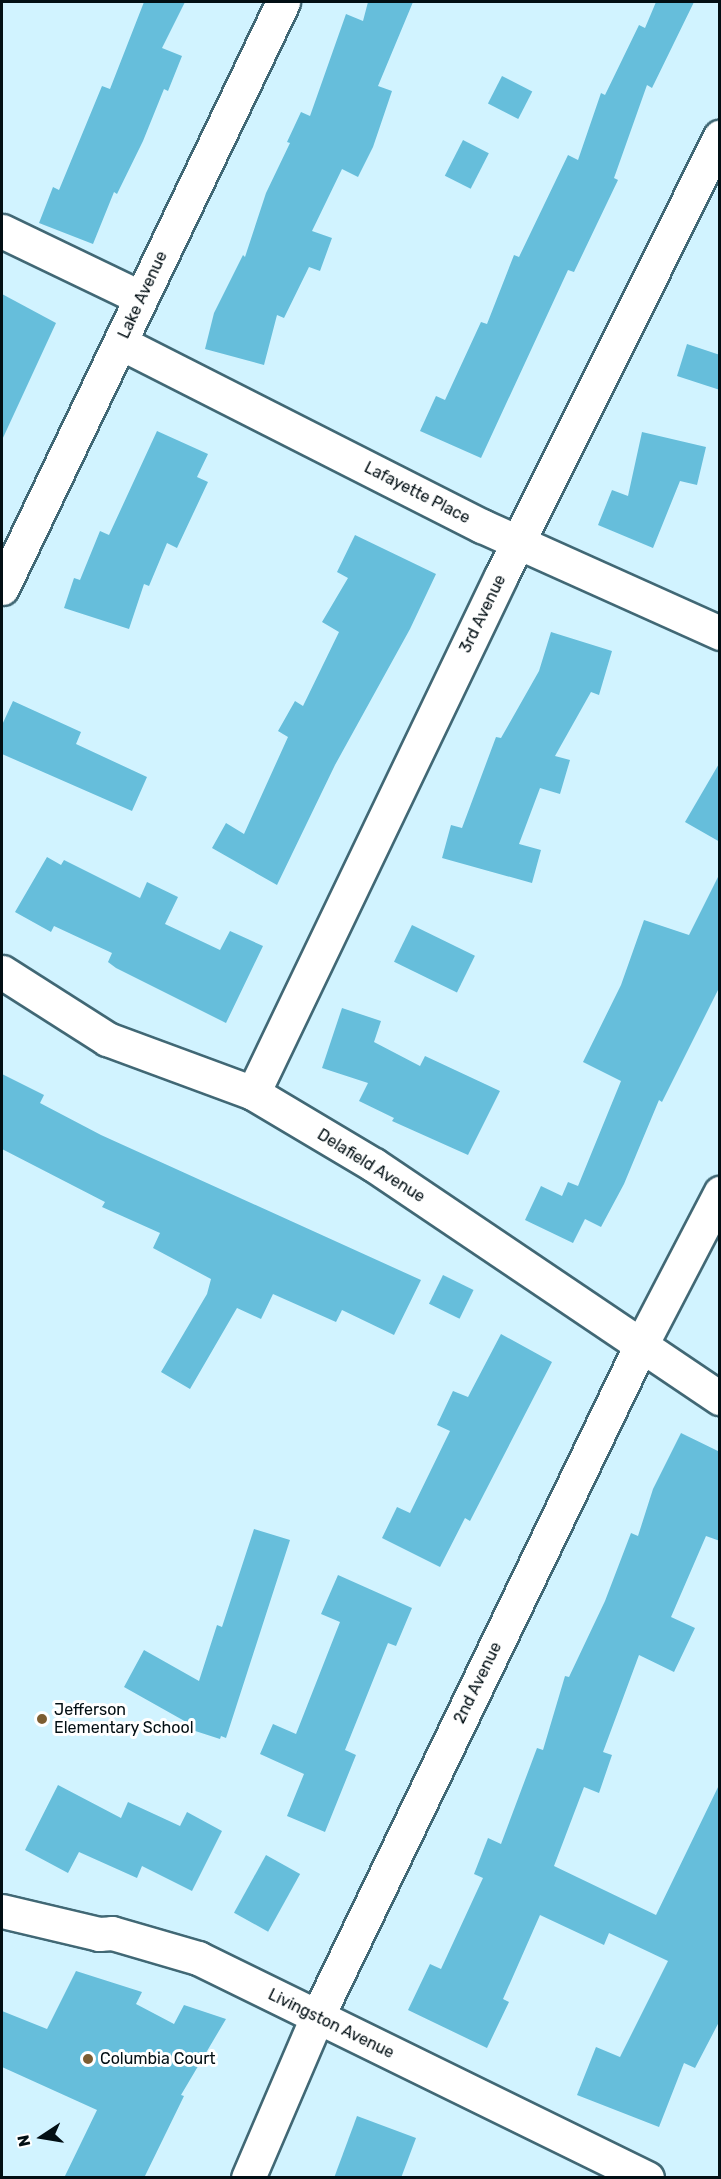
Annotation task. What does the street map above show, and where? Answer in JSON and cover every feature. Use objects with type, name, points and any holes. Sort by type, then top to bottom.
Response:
[{"type":"street","name":"Lake Avenue","points":[[2,588],[283,2]]},
{"type":"street","name":"3rd Avenue","points":[[253,1093],[519,543],[720,137]]},
{"type":"street","points":[[2,231],[141,298]]},
{"type":"street","name":"Lafayette Place","points":[[121,343],[519,543],[720,633]]},
{"type":"street","name":"Delafield Avenue","points":[[2,972],[107,1039],[253,1093],[374,1165],[640,1347],[720,1398]]},
{"type":"street","name":"2nd Avenue","points":[[248,2178],[317,2017],[640,1347],[720,1193]]},
{"type":"street","name":"Livingston Avenue","points":[[2,1911],[99,1934],[112,1933],[187,1955],[646,2178]]},
{"type":"building","points":[[144,2],[185,2],[162,48],[182,56],[168,91],[164,89],[143,141],[117,194],[114,192],[93,244],[39,223],[53,187],[59,190],[102,86],[110,89]]},
{"type":"building","points":[[368,2],[413,2],[378,86],[392,91],[373,147],[358,177],[342,169],[312,231],[332,238],[320,271],[309,267],[284,318],[277,315],[264,365],[205,349],[214,313],[243,255],[245,257],[266,193],[290,143],[287,142],[301,112],[310,116],[346,14],[363,21]]},
{"type":"building","points":[[656,2],[694,2],[652,88],[647,85],[614,178],[618,180],[574,272],[568,270],[481,458],[420,431],[436,396],[445,400],[481,322],[487,324],[514,255],[519,257],[568,155],[578,160],[601,93],[605,95],[639,25],[645,28]]},
{"type":"building","points":[[502,76],[532,91],[518,119],[488,104]]},
{"type":"building","points":[[463,140],[489,153],[471,189],[445,176]]},
{"type":"building","points":[[2,294],[56,323],[2,440]]},
{"type":"building","points":[[687,344],[720,355],[720,390],[677,376]]},
{"type":"building","points":[[157,431],[208,454],[197,477],[208,482],[177,548],[167,543],[149,586],[144,584],[129,629],[64,608],[74,578],[80,580],[100,531],[109,535]]},
{"type":"building","points":[[642,432],[706,447],[697,485],[680,481],[653,548],[598,525],[612,490],[628,496]]},
{"type":"building","points":[[355,535],[436,574],[410,629],[335,765],[277,885],[212,848],[226,823],[244,834],[288,737],[278,731],[295,701],[303,706],[339,632],[322,622],[348,578],[337,572]]},
{"type":"building","points":[[551,632],[612,651],[599,695],[591,692],[555,756],[570,760],[560,794],[540,788],[519,844],[541,850],[532,883],[442,858],[451,825],[462,828],[496,737],[501,738],[539,671]]},
{"type":"building","points":[[13,701],[81,732],[76,744],[147,777],[132,811],[2,754],[2,725]]},
{"type":"building","points":[[720,762],[720,842],[685,822]]},
{"type":"building","points":[[47,857],[61,865],[64,860],[140,898],[147,882],[178,897],[165,924],[220,950],[230,931],[263,946],[226,1023],[116,968],[108,962],[112,953],[54,926],[51,932],[15,912]]},
{"type":"building","points":[[720,873],[720,986],[662,1102],[659,1100],[624,1184],[601,1227],[585,1219],[573,1243],[525,1220],[541,1186],[562,1196],[568,1182],[578,1186],[621,1081],[583,1062],[621,985],[644,920],[689,935]]},
{"type":"building","points":[[412,925],[475,956],[457,993],[394,962]]},
{"type":"building","points":[[342,1008],[381,1021],[374,1042],[420,1066],[425,1056],[500,1091],[468,1155],[392,1121],[394,1118],[359,1101],[368,1083],[322,1068]]},
{"type":"building","points":[[2,1074],[44,1095],[40,1103],[101,1135],[421,1280],[394,1335],[342,1310],[336,1322],[273,1294],[261,1319],[237,1308],[190,1389],[161,1372],[207,1294],[211,1279],[153,1248],[160,1233],[102,1207],[105,1202],[2,1149]]},
{"type":"building","points":[[443,1275],[474,1290],[460,1319],[429,1304]]},
{"type":"building","points":[[501,1334],[552,1362],[470,1521],[465,1518],[440,1567],[382,1538],[397,1507],[410,1513],[450,1431],[437,1425],[453,1391],[468,1397]]},
{"type":"building","points":[[681,1433],[720,1452],[720,1541],[706,1536],[671,1617],[695,1628],[674,1672],[639,1655],[603,1752],[612,1755],[599,1793],[584,1787],[554,1866],[656,1915],[720,1783],[720,2020],[695,2068],[684,2063],[659,2127],[577,2095],[596,2047],[620,2057],[668,1961],[609,1933],[604,1945],[540,1915],[503,1999],[509,2002],[487,2048],[408,2010],[430,1964],[441,1969],[483,1878],[474,1874],[488,1838],[501,1844],[537,1748],[543,1750],[565,1676],[569,1677],[605,1601],[631,1533],[638,1536],[653,1489]]},
{"type":"building","points":[[254,1529],[290,1540],[226,1738],[221,1736],[220,1739],[186,1728],[188,1723],[124,1687],[144,1650],[199,1681],[217,1625],[222,1627]]},
{"type":"building","points":[[338,1575],[412,1608],[396,1646],[388,1643],[345,1750],[356,1755],[325,1832],[287,1816],[304,1774],[260,1754],[273,1724],[296,1734],[340,1622],[321,1614]]},
{"type":"building","points":[[58,1785],[121,1818],[128,1802],[180,1826],[187,1812],[222,1831],[192,1891],[142,1866],[137,1878],[79,1852],[68,1873],[25,1850]]},
{"type":"building","points":[[266,1855],[300,1874],[268,1932],[234,1913]]},
{"type":"building","name":"Columbia Court","points":[[76,1971],[142,1992],[136,2004],[174,2024],[184,2005],[226,2019],[181,2095],[184,2096],[144,2178],[64,2178],[97,2110],[2,2067],[2,2011],[47,2029]]},
{"type":"building","points":[[357,2116],[416,2138],[401,2178],[334,2178]]},
{"type":"place","name":"Jefferson Elementary School","points":[[42,1719]]},
{"type":"place","name":"Columbia Court","points":[[88,2059]]}]
